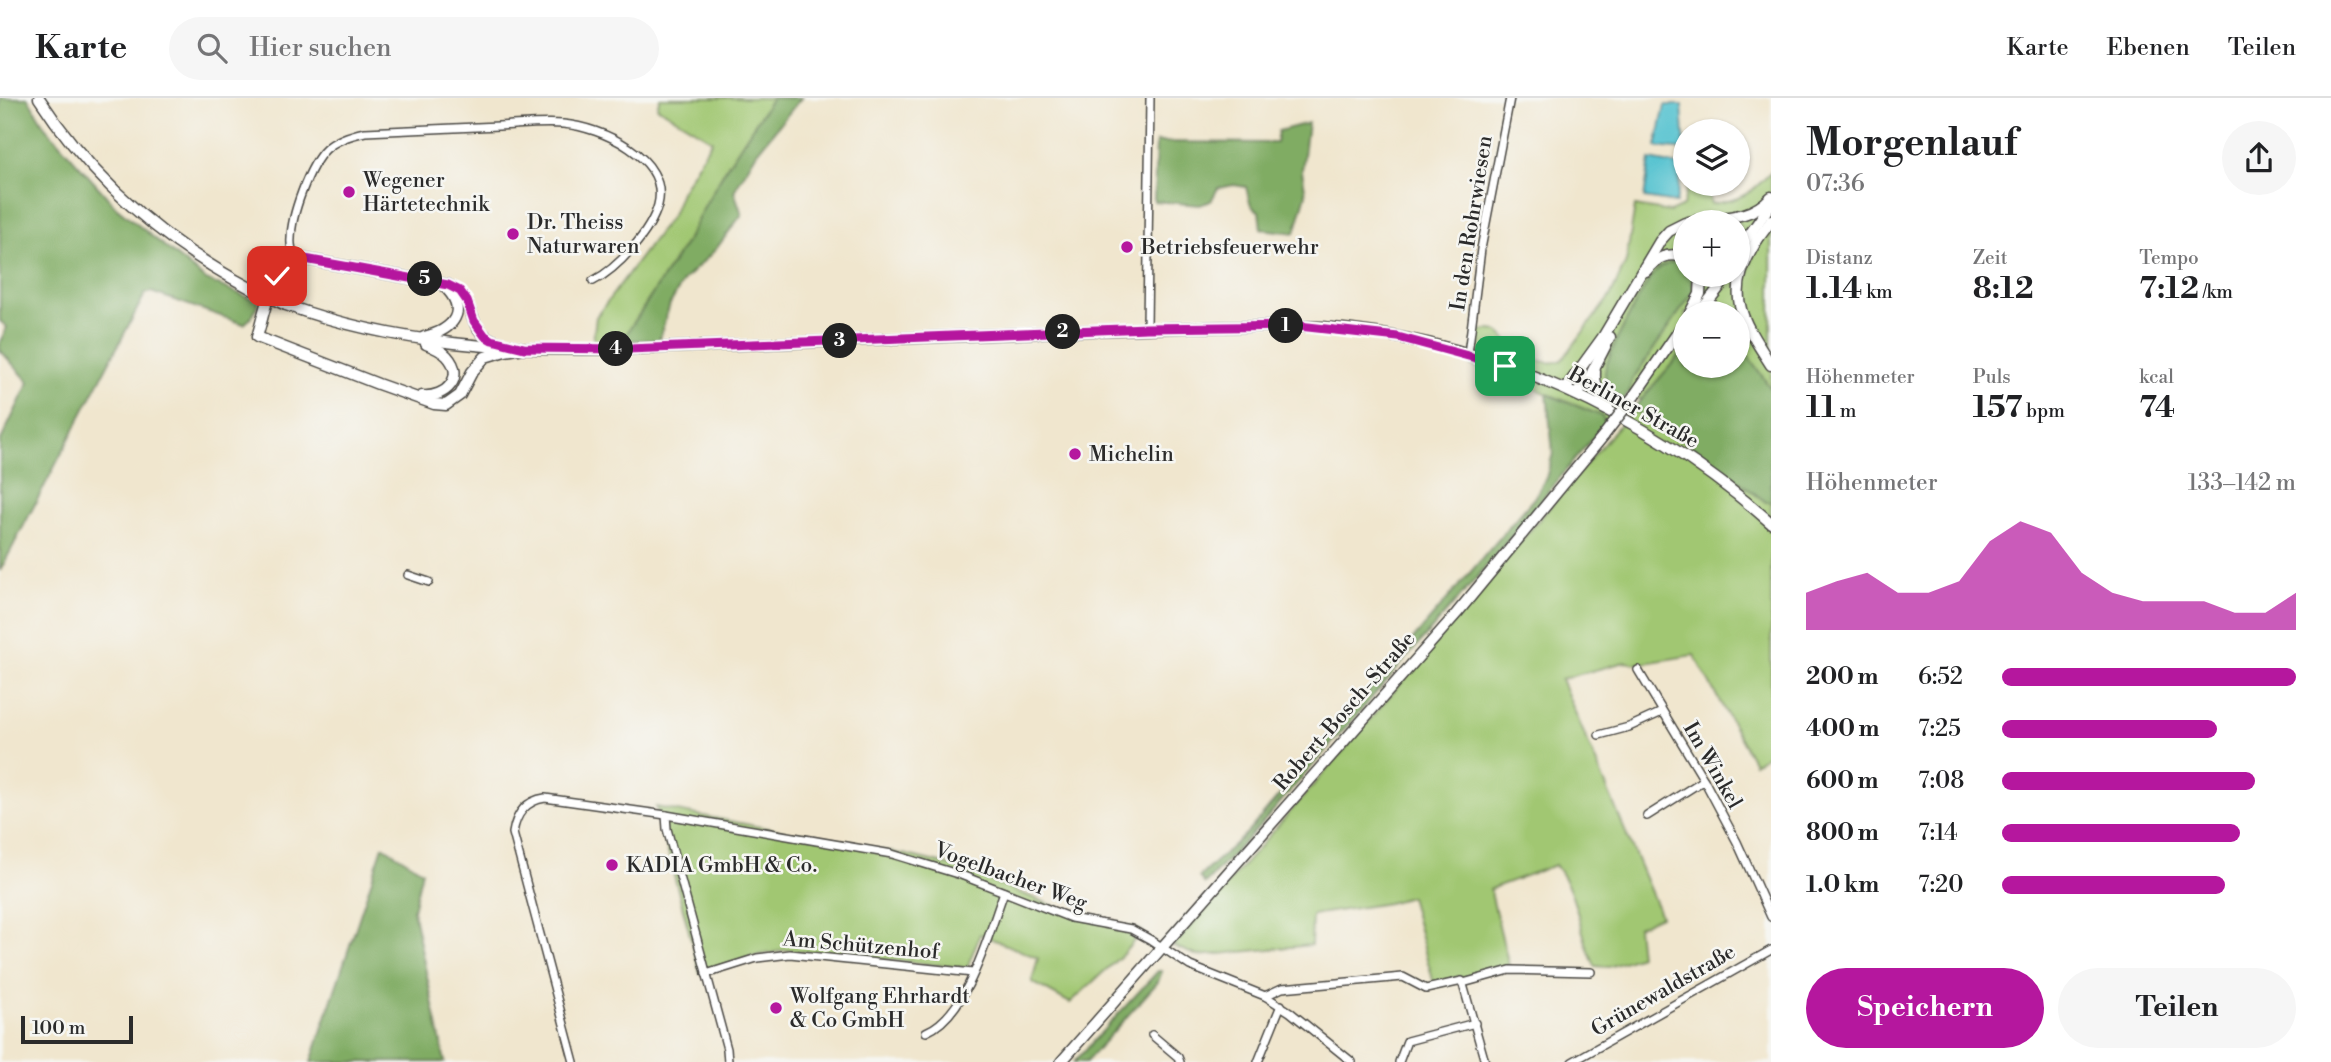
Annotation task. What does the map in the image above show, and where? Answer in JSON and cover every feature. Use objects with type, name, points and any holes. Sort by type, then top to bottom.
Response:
[{"type":"street","name":"Berliner Straße","points":[[38,98],[91,167],[132,208],[189,252],[252,289],[286,305],[349,326],[400,336],[480,346],[581,350],[1147,328],[1325,328],[1398,337],[1468,354],[1571,391],[1612,412],[1699,466],[1771,523]]},
{"type":"street","points":[[1147,328],[1150,98]]},
{"type":"street","name":"In den Rohrwiesen","points":[[1468,354],[1481,249],[1510,98]]},
{"type":"street","points":[[295,260],[291,248],[291,231],[306,181],[318,158],[343,138],[365,132],[564,124],[605,135],[629,148],[649,167],[659,188],[657,205],[649,224],[615,267],[593,281]]},
{"type":"street","points":[[1750,213],[1771,197]]},
{"type":"street","points":[[1750,234],[1771,204]]},
{"type":"street","points":[[1750,249],[1771,221]]},
{"type":"street","points":[[1571,391],[1660,241],[1673,229]]},
{"type":"street","points":[[1740,301],[1738,290],[1743,267],[1759,237]]},
{"type":"street","points":[[1571,391],[1586,384],[1646,270],[1653,261],[1673,254]]},
{"type":"street","points":[[305,259],[436,281],[460,291],[467,301],[474,321],[485,336],[524,348],[485,358],[472,372],[460,395],[446,405],[434,404],[257,337],[275,279],[287,264],[305,259]]},
{"type":"street","points":[[400,336],[424,337],[440,333],[449,328],[455,320],[457,312],[452,294],[446,286],[436,281]]},
{"type":"street","points":[[1700,301],[1711,287]]},
{"type":"street","points":[[1708,301],[1720,287]]},
{"type":"street","points":[[400,336],[439,349],[447,355],[454,371],[453,379],[445,392],[438,396],[412,396]]},
{"type":"street","points":[[1750,338],[1771,365]]},
{"type":"street","points":[[1750,338],[1771,374]]},
{"type":"street","name":"Robert-Bosch-Straße","points":[[1061,1062],[1457,613],[1604,435],[1673,343]]},
{"type":"street","name":"Robert-Bosch-Straße","points":[[1647,378],[1673,345]]},
{"type":"street","points":[[1595,366],[1594,381],[1597,390],[1612,412]]},
{"type":"street","points":[[408,575],[429,582]]},
{"type":"street","name":"Im Winkel","points":[[1638,670],[1704,780],[1737,842],[1771,917]]},
{"type":"street","points":[[1599,735],[1629,727],[1662,712]]},
{"type":"street","points":[[1647,817],[1704,780]]},
{"type":"street","name":"Vogelbacher Weg","points":[[575,1062],[513,833],[517,816],[527,805],[545,798],[666,815],[899,856],[961,875],[1071,918],[1130,929],[1189,966],[1281,1005],[1352,1062]]},
{"type":"street","points":[[666,815],[667,830],[727,1049],[728,1062]]},
{"type":"street","points":[[926,1032],[951,1015],[973,973],[1004,892]]},
{"type":"street","name":"Grünewaldstraße","points":[[1572,1062],[1771,950]]},
{"type":"street","name":"Am Schützenhof","points":[[706,974],[758,958],[790,954],[973,973]]},
{"type":"street","points":[[1265,996],[1282,988],[1403,977],[1426,989],[1460,981],[1463,983],[1510,970],[1591,972]]},
{"type":"street","points":[[1463,983],[1485,1062]]},
{"type":"street","points":[[1258,1062],[1281,1005]]},
{"type":"street","points":[[1399,1062],[1408,1041],[1475,1023]]},
{"type":"street","points":[[1152,1035],[1178,1057],[1180,1062]]},
{"type":"green space","points":[[0,98],[28,98],[45,127],[116,207],[206,280],[259,302],[251,318],[244,324],[151,292],[145,294],[0,571],[0,442],[29,382],[0,350],[0,342],[7,327],[0,321]]},
{"type":"green space","points":[[660,98],[772,98],[728,165],[688,239],[622,341],[593,341],[596,317],[672,215],[681,192],[712,140],[657,107]]},
{"type":"green space","points":[[772,98],[801,98],[757,152],[734,191],[742,214],[716,249],[684,280],[670,304],[659,340],[622,341],[688,239],[728,165]]},
{"type":"green space","points":[[1308,123],[1302,171],[1306,194],[1295,233],[1261,229],[1259,211],[1251,204],[1246,187],[1234,185],[1218,188],[1211,201],[1200,205],[1154,201],[1156,142],[1276,143],[1278,131]]},
{"type":"green space","points":[[1771,172],[1771,389],[1750,358],[1750,301],[1687,301],[1694,287],[1750,287],[1750,210],[1674,210],[1683,206],[1685,196],[1709,196],[1711,204],[1750,196],[1750,192]]},
{"type":"green space","points":[[1635,206],[1673,211],[1673,267],[1605,372],[1610,389],[1623,400],[1605,423],[1602,416],[1471,365],[1476,331],[1487,330],[1500,333],[1515,348],[1534,359],[1549,362],[1562,360],[1611,295],[1626,262]]},
{"type":"green space","points":[[1673,262],[1673,287],[1693,287],[1694,291],[1687,301],[1673,301],[1673,321],[1632,380],[1629,392],[1623,400],[1612,393],[1606,383],[1606,366],[1626,321],[1651,277]]},
{"type":"green space","points":[[1673,321],[1673,364],[1640,400],[1629,392],[1632,380]]},
{"type":"green space","points":[[1750,358],[1771,389],[1771,502],[1766,502],[1689,444],[1632,410],[1673,363],[1673,378],[1750,378]]},
{"type":"green space","points":[[1547,394],[1602,416],[1605,423],[1480,574],[1265,820],[1205,884],[1199,877],[1248,832],[1534,498],[1546,478],[1553,453]]},
{"type":"green space","points":[[1632,410],[1689,444],[1766,502],[1771,502],[1771,753],[1754,763],[1694,655],[1638,664],[1625,662],[1561,679],[1661,916],[1637,927],[1640,956],[1609,967],[1595,966],[1569,888],[1555,865],[1490,889],[1509,966],[1465,978],[1458,977],[1434,984],[1410,897],[1312,915],[1311,945],[1198,956],[1173,946],[1344,750]]},
{"type":"green space","points":[[656,807],[952,866],[1087,919],[1142,931],[1124,953],[1070,1003],[1032,982],[1038,958],[980,934],[967,968],[787,950],[753,956],[700,973]]},
{"type":"green space","points":[[383,846],[422,871],[413,910],[445,1062],[311,1062]]},
{"type":"green space","points":[[1158,971],[1162,971],[1158,982],[1086,1062],[1074,1062]]},
{"type":"water","points":[[1665,105],[1682,105],[1683,119],[1673,119],[1673,149],[1656,147]]},
{"type":"water","points":[[1650,160],[1673,164],[1673,196],[1677,196],[1676,203],[1644,198]]},
{"type":"place","name":"Wegener Härtetechnik","points":[[349,192]]},
{"type":"place","name":"Dr. Theiss Naturwaren","points":[[513,234]]},
{"type":"place","name":"Betriebsfeuerwehr","points":[[1127,247]]},
{"type":"place","name":"Michelin","points":[[1075,454]]},
{"type":"place","name":"KADIA GmbH & Co.","points":[[612,865]]},
{"type":"place","name":"Wolfgang Ehrhardt & Co GmbH","points":[[776,1008]]},
{"type":"route","points":[[277,276],[287,264],[305,259],[436,281],[460,291],[472,311],[474,321],[485,336],[524,348],[628,349],[1147,328],[1299,326],[1398,337],[1505,366]]}]
